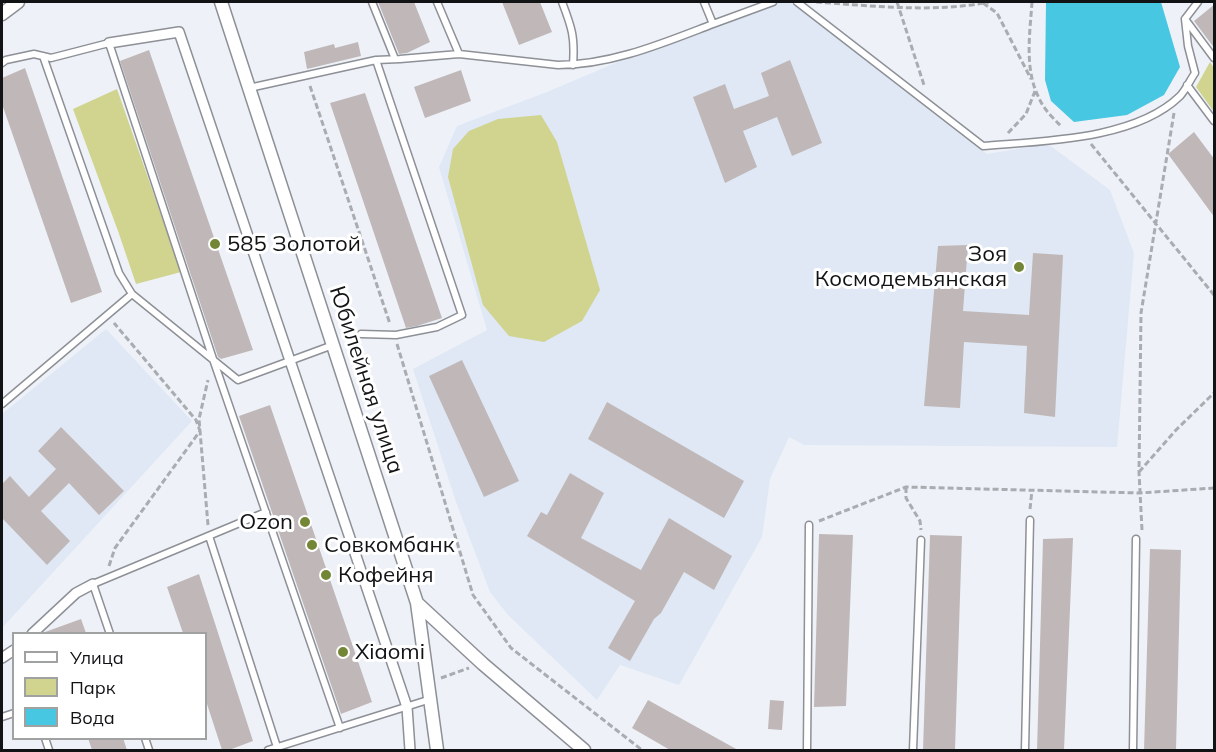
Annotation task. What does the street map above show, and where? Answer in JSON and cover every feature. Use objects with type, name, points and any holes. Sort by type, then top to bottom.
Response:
[{"type":"street","points":[[2,14],[18,2]]},
{"type":"street","name":"Юбилейная улица","points":[[221,2],[417,603],[437,750]]},
{"type":"street","points":[[109,43],[179,32],[407,707],[410,750]]},
{"type":"street","points":[[33,632],[76,593],[93,584]]},
{"type":"street","points":[[417,603],[483,664],[584,750]]},
{"type":"lane","points":[[372,2],[394,59]]},
{"type":"lane","points":[[437,2],[459,54]]},
{"type":"lane","points":[[562,2],[572,27],[573,65]]},
{"type":"lane","points":[[704,2],[713,24]]},
{"type":"lane","points":[[249,88],[376,60],[459,54],[558,65],[605,61],[645,50],[773,2]]},
{"type":"lane","points":[[797,2],[983,146],[1080,137],[1117,129],[1159,113],[1182,95],[1195,73],[1188,46],[1185,19],[1198,2]]},
{"type":"lane","points":[[1185,19],[1215,58]]},
{"type":"lane","points":[[2,63],[6,60],[34,54],[51,58],[109,43],[213,359],[339,728]]},
{"type":"lane","points":[[43,56],[119,273],[132,294],[238,380],[333,345]]},
{"type":"lane","points":[[361,334],[394,334],[437,327],[462,315],[376,60]]},
{"type":"lane","points":[[1187,86],[1215,121]]},
{"type":"lane","points":[[2,404],[132,294]]},
{"type":"lane","points":[[110,632],[93,584],[266,512]]},
{"type":"lane","points":[[1025,750],[1030,520]]},
{"type":"lane","points":[[807,750],[809,525]]},
{"type":"lane","points":[[208,536],[277,747]]},
{"type":"lane","points":[[1133,750],[1136,539]]},
{"type":"lane","points":[[913,750],[921,540]]},
{"type":"lane","points":[[268,750],[430,699]]},
{"type":"path","points":[[809,2],[899,8],[966,6],[989,2]]},
{"type":"path","points":[[897,2],[931,105]]},
{"type":"path","points":[[1032,2],[1029,52],[1032,81]]},
{"type":"path","points":[[983,3],[997,13],[1039,99],[1050,115],[1063,128],[1080,137],[1156,223],[1215,295]]},
{"type":"path","points":[[306,75],[394,334],[473,596],[511,648],[642,750]]},
{"type":"path","points":[[996,145],[1026,114],[1035,90]]},
{"type":"path","points":[[1136,539],[1142,532],[1139,472],[1141,313],[1176,100]]},
{"type":"path","points":[[107,315],[196,420],[200,431]]},
{"type":"path","points":[[208,536],[199,419],[213,359]]},
{"type":"path","points":[[1139,472],[1176,430],[1215,393]]},
{"type":"path","points":[[104,579],[116,548],[200,431]]},
{"type":"path","points":[[809,525],[906,487],[1140,493],[1215,488]]},
{"type":"path","points":[[906,487],[906,498],[920,522],[921,540]]},
{"type":"path","points":[[1030,520],[1032,490]]},
{"type":"path","points":[[428,676],[483,664]]},
{"type":"shaded area","points":[[773,2],[790,2],[987,154],[1048,144],[1110,190],[1134,253],[1117,447],[804,445],[789,437],[770,479],[762,537],[679,685],[620,665],[597,700],[508,615],[490,592],[456,502],[413,369],[487,330],[439,167],[457,126],[547,92],[653,47]]},
{"type":"shaded area","points":[[106,329],[192,421],[2,628],[2,414]]},
{"type":"green space","points":[[1210,62],[1214,68],[1214,112],[1196,87]]},
{"type":"green space","points":[[117,89],[181,272],[136,284],[73,109]]},
{"type":"green space","points":[[541,115],[557,142],[600,290],[582,321],[544,342],[509,336],[483,305],[448,177],[453,149],[469,131],[498,119]]},
{"type":"water","points":[[1046,2],[1161,2],[1180,67],[1164,95],[1127,115],[1074,122],[1051,101],[1045,80]]},
{"type":"building","points":[[378,2],[414,2],[430,42],[407,53],[399,54]]},
{"type":"building","points":[[502,2],[540,2],[552,32],[519,45]]},
{"type":"building","points":[[1215,4],[1215,49],[1194,21]]},
{"type":"building","points":[[358,42],[361,56],[307,69],[304,52],[334,44],[335,48]]},
{"type":"building","points":[[149,50],[253,350],[221,359],[218,357],[120,61]]},
{"type":"building","points":[[790,60],[822,143],[792,156],[777,117],[743,131],[757,167],[725,183],[693,97],[725,84],[734,109],[769,96],[761,73]]},
{"type":"building","points":[[25,68],[102,292],[71,303],[2,104],[2,78]]},
{"type":"building","points":[[461,70],[471,101],[425,118],[414,87]]},
{"type":"building","points":[[365,93],[442,318],[417,326],[406,328],[330,103]]},
{"type":"building","points":[[1194,132],[1215,160],[1215,218],[1168,154]]},
{"type":"building","points":[[968,245],[963,311],[1029,315],[1033,253],[1063,255],[1055,417],[1024,413],[1027,346],[964,342],[960,408],[924,406],[938,246]]},
{"type":"building","points":[[462,360],[519,481],[484,497],[429,376]]},
{"type":"building","points":[[607,402],[744,481],[724,518],[588,439]]},
{"type":"building","points":[[270,405],[372,702],[341,714],[239,416]]},
{"type":"building","points":[[61,427],[124,491],[99,515],[69,483],[41,511],[70,541],[47,565],[2,518],[2,484],[10,476],[29,497],[56,469],[38,451]]},
{"type":"building","points":[[570,473],[604,493],[581,538],[641,570],[669,518],[732,556],[714,590],[684,572],[630,661],[608,648],[635,601],[527,536],[541,512],[547,515]]},
{"type":"building","points":[[819,534],[853,535],[846,706],[814,707]]},
{"type":"building","points":[[930,535],[962,536],[955,750],[923,750]]},
{"type":"building","points":[[1073,538],[1064,750],[1037,750],[1043,539]]},
{"type":"building","points":[[1150,549],[1181,550],[1176,750],[1144,750]]},
{"type":"building","points":[[199,574],[253,741],[229,750],[222,750],[207,704],[207,632],[183,632],[167,587]]},
{"type":"building","points":[[81,619],[86,632],[45,632]]},
{"type":"building","points":[[648,700],[738,750],[670,750],[632,728]]},
{"type":"building","points":[[770,700],[784,701],[782,730],[768,729]]},
{"type":"building","points":[[89,740],[124,740],[127,750],[92,750]]},
{"type":"place","name":"585 Золотой","points":[[215,244]]},
{"type":"place","name":"Зоя Космодемьянская","points":[[1019,267]]},
{"type":"place","name":"Ozon","points":[[305,522]]},
{"type":"place","name":"Совкомбанк","points":[[312,545]]},
{"type":"place","name":"Кофейня","points":[[326,575]]},
{"type":"place","name":"Xiaomi","points":[[343,652]]}]
